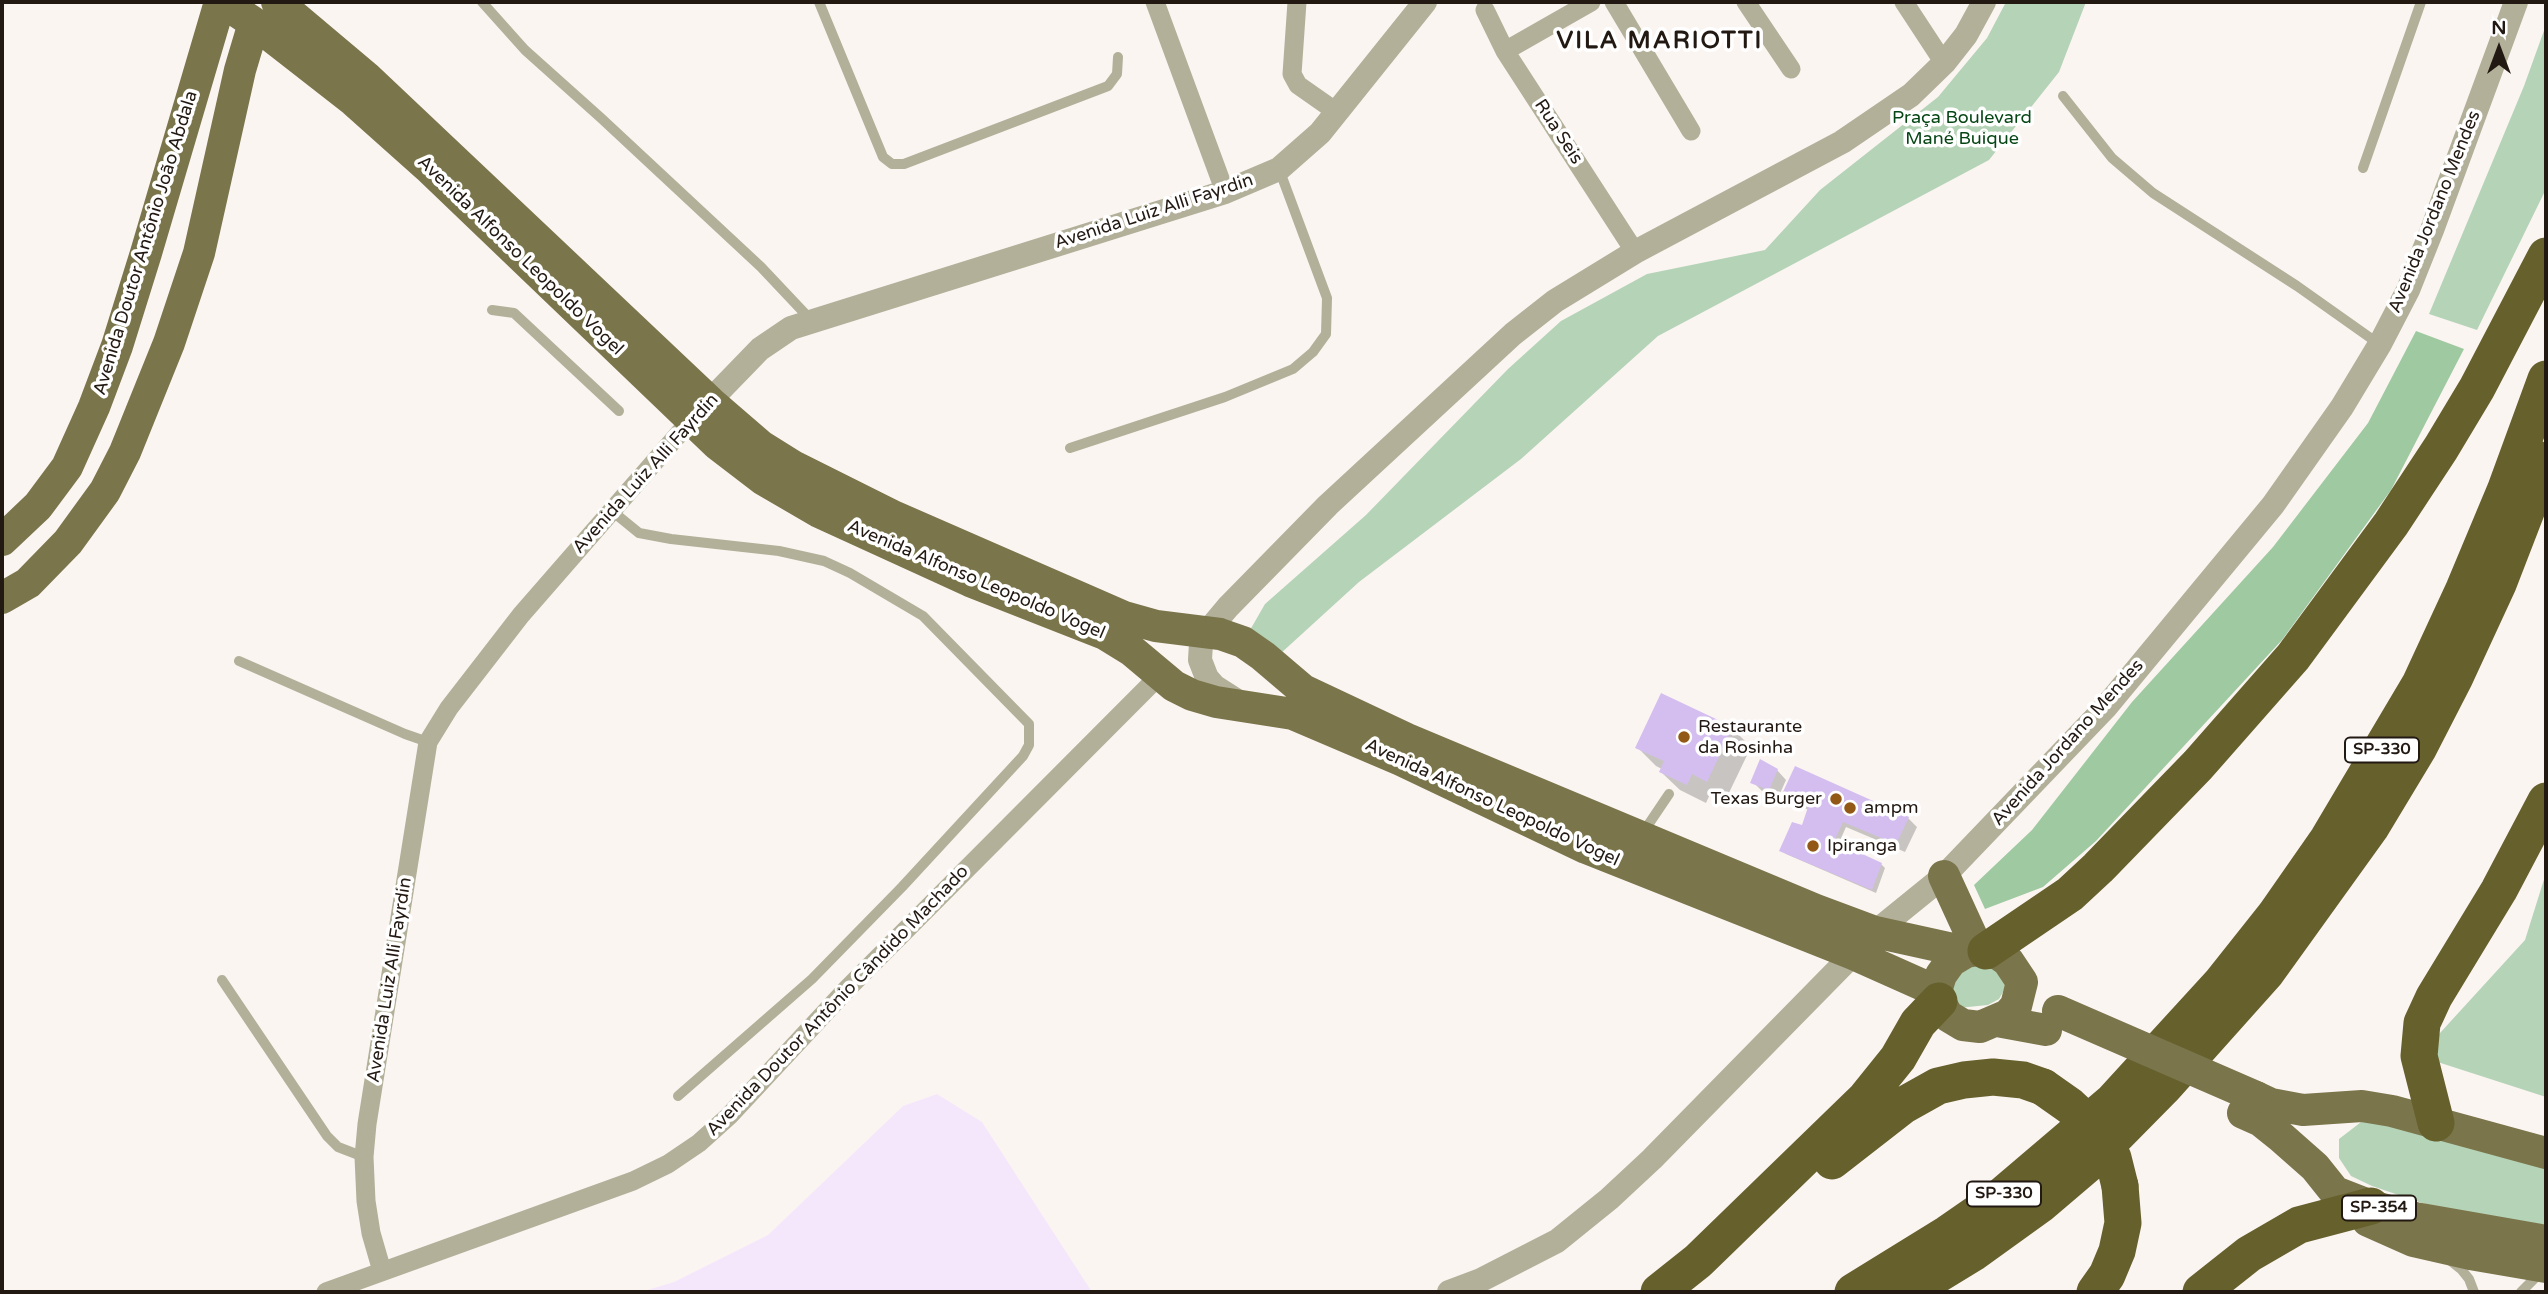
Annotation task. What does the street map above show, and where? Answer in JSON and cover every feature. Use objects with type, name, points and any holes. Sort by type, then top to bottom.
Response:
[{"type":"highway","points":[[1976,951],[2070,894],[2098,868],[2197,765],[2292,657],[2390,524],[2441,448],[2477,388],[2546,256]]},
{"type":"highway","name":"SP-330","points":[[1853,1292],[1947,1234],[1999,1198],[2113,1101],[2221,983],[2275,915],[2328,839],[2420,684],[2505,491],[2546,379]]},
{"type":"highway","name":"SP-330","points":[[1909,1292],[1973,1253],[2041,1204],[2088,1164],[2137,1116],[2266,973],[2371,827],[2418,749],[2498,584],[2546,460]]},
{"type":"highway","points":[[2436,1123],[2419,1056],[2422,1023],[2434,997],[2505,879],[2546,801]]},
{"type":"highway","points":[[1659,1292],[1698,1261],[1865,1099],[1898,1058],[1917,1023],[1938,996]]},
{"type":"highway","points":[[1698,1261],[1745,1232],[1904,1105],[1938,1086],[1993,1077],[2023,1080],[2043,1087],[2070,1106],[2098,1132],[2113,1158],[2120,1185],[2123,1223],[2117,1251],[2107,1275],[2095,1292]]},
{"type":"highway","points":[[2201,1292],[2249,1254],[2298,1225],[2350,1203]]},
{"type":"main road","name":"Avenida Alfonso Leopoldo Vogel","points":[[221,2],[258,12],[701,411],[793,466],[895,517],[1124,617],[1156,626],[1233,637],[1251,646],[1303,690],[1408,738],[1816,910],[1875,932]]},
{"type":"main road","name":"Avenida Doutor Antônio João Abdala","points":[[2,540],[38,506],[67,467],[94,407],[117,346],[221,2]]},
{"type":"main road","name":"Avenida Alfonso Leopoldo Vogel","points":[[277,2],[366,77],[701,411],[717,444],[764,480],[819,512],[970,581],[1105,634],[1192,695],[1216,702],[1293,714],[1401,760],[1586,848],[1853,954]]},
{"type":"main road","points":[[2,598],[28,583],[68,542],[105,491],[130,441],[169,344],[199,253],[240,70],[258,12]]},
{"type":"main road","points":[[1938,996],[1941,975],[1951,961],[1976,951],[1944,876]]},
{"type":"main road","name":"SP-354","points":[[1875,932],[1976,951],[2008,961],[2022,982],[2039,998],[2052,1021]]},
{"type":"main road","name":"SP-354","points":[[1853,954],[1938,996],[1948,1016],[1963,1025],[1980,1027],[1997,1021],[2052,1021],[2249,1105],[2271,1104],[2295,1109],[2372,1107],[2546,1153]]},
{"type":"main road","points":[[1997,1021],[2008,1015],[2015,1006],[2022,982]]},
{"type":"main road","name":"SP-354","points":[[2249,1105],[2262,1121],[2315,1167],[2350,1203],[2413,1241],[2546,1258]]},
{"type":"main road","points":[[2315,1167],[2315,1140],[2320,1128],[2336,1107]]},
{"type":"main road","name":"SP-354","points":[[2350,1203],[2415,1217],[2546,1258]]},
{"type":"street","points":[[1155,2],[1225,192]]},
{"type":"street","points":[[1297,2],[1292,74],[1298,85],[1338,113]]},
{"type":"street","name":"Avenida Luiz Alli Fayrdin","points":[[382,1271],[371,1233],[364,1157],[428,742],[449,708],[513,625],[701,411],[760,349],[791,328],[1225,192],[1279,169],[1320,133],[1338,113],[1425,2]]},
{"type":"street","points":[[1505,51],[1591,2]]},
{"type":"street","points":[[1614,2],[1691,131]]},
{"type":"street","points":[[1746,2],[1791,69]]},
{"type":"street","points":[[1904,2],[1944,63]]},
{"type":"street","points":[[1245,706],[1213,686],[1207,678],[1200,660],[1201,643],[1228,607],[1328,505],[1513,334],[1555,301],[1634,251],[1842,142],[1911,94],[1944,63],[1966,35],[1984,2]]},
{"type":"street","name":"Avenida Jordano Mendes","points":[[1450,1292],[1481,1280],[1558,1241],[1609,1199],[1652,1159],[1875,932],[1944,876],[2105,709],[2273,505],[2342,407],[2379,344],[2408,290],[2432,230],[2515,2]]},
{"type":"street","name":"Rua Seis","points":[[1485,10],[1505,51],[1634,251]]},
{"type":"street","name":"Avenida Doutor Antônio Cândido Machado","points":[[382,1271],[633,1181],[668,1164],[699,1143],[729,1116],[846,989],[1160,675]]},
{"type":"street","points":[[326,1292],[382,1271]]},
{"type":"lane","points":[[482,2],[525,50],[751,258],[813,321]]},
{"type":"lane","points":[[819,2],[883,157],[892,164],[904,164],[1108,86],[1117,74],[1118,57]]},
{"type":"lane","points":[[2363,168],[2421,2]]},
{"type":"lane","points":[[2063,96],[2112,158],[2153,193],[2297,286],[2379,344]]},
{"type":"lane","points":[[1070,448],[1225,397],[1293,369],[1313,352],[1326,334],[1327,298],[1279,169]]},
{"type":"lane","points":[[492,310],[514,313],[619,411]]},
{"type":"lane","points":[[612,511],[639,533],[779,551],[824,561],[850,573],[923,616],[1029,724],[1029,745],[1023,756],[911,877],[812,979],[678,1096]]},
{"type":"lane","points":[[239,661],[428,742]]},
{"type":"lane","points":[[1640,836],[1669,794]]},
{"type":"lane","points":[[222,980],[327,1136],[338,1147],[364,1157]]},
{"type":"lane","points":[[2413,1241],[2461,1269],[2474,1292]]},
{"type":"lane","points":[[2521,1292],[2546,1258]]},
{"type":"shaded area","points":[[937,1094],[982,1122],[1092,1292],[641,1292],[674,1282],[768,1235],[903,1106]]},
{"type":"green space","name":"Praça Boulevard Mané Buique","points":[[2006,2],[2086,2],[2059,72],[1989,160],[1658,336],[1521,459],[1359,582],[1280,654],[1246,637],[1265,604],[1366,515],[1508,369],[1561,321],[1647,274],[1765,250],[1820,190],[1938,97],[1987,38]]},
{"type":"green space","points":[[2546,25],[2546,189],[2477,330],[2429,314],[2524,86]]},
{"type":"green space","points":[[2416,331],[2464,349],[2391,490],[2282,640],[2096,841],[2043,887],[1985,909],[1974,885],[2032,830],[2132,702],[2273,547],[2368,423]]},
{"type":"green space","points":[[2546,873],[2546,1097],[2419,1056],[2525,940]]},
{"type":"green space","points":[[1976,964],[1996,968],[2006,984],[2003,992],[1999,999],[1988,1005],[1958,1008],[1942,985]]},
{"type":"green space","points":[[2365,1119],[2546,1164],[2546,1225],[2440,1209],[2351,1176],[2339,1158],[2339,1139]]},
{"type":"building","name":"Restaurante da Rosinha","points":[[1661,693],[1733,727],[1707,782],[1692,774],[1687,785],[1659,772],[1664,761],[1635,748]]},
{"type":"building","points":[[1760,759],[1778,769],[1769,790],[1750,783]]},
{"type":"building","points":[[1795,766],[1909,817],[1896,844],[1843,822],[1834,841],[1882,863],[1872,890],[1779,851],[1792,822],[1802,825],[1808,807],[1782,794]]},
{"type":"place","name":"Restaurante da Rosinha","points":[[1684,737]]},
{"type":"place","name":"Texas Burger","points":[[1836,799]]},
{"type":"place","name":"ampm","points":[[1850,808]]},
{"type":"place","name":"Ipiranga","points":[[1813,846]]},
{"type":"district","name":"VILA MARIOTTI","points":[[1660,42]]}]
